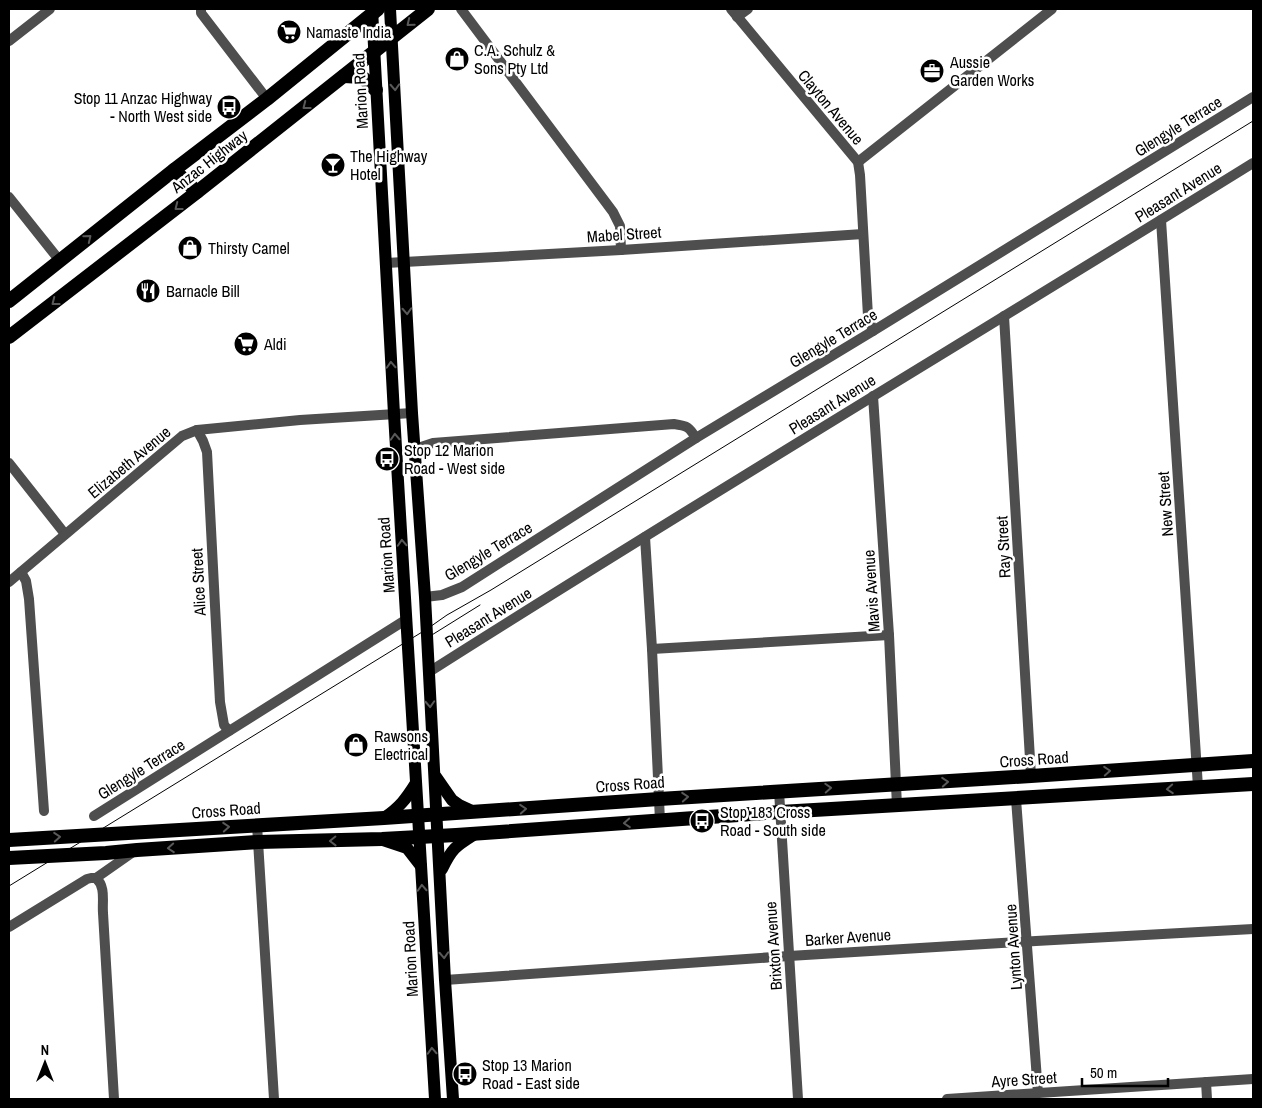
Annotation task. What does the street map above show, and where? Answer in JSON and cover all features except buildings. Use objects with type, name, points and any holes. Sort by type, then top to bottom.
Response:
[{"type":"highway","name":"Anzac Highway","points":[[11,332],[197,192],[428,9]]},
{"type":"highway","name":"Anzac Highway","points":[[9,301],[267,99],[374,10]]},
{"type":"highway","points":[[344,76],[362,77],[376,90]]},
{"type":"highway","points":[[174,170],[197,192]]},
{"type":"highway","name":"Cross Road","points":[[9,840],[418,816],[1253,761]]},
{"type":"highway","name":"Cross Road","points":[[9,858],[258,842],[382,839],[475,834],[780,812],[1253,784]]},
{"type":"main road","points":[[390,9],[412,413],[426,597],[453,1099]]},
{"type":"main road","name":"Marion Road","points":[[374,10],[374,52],[394,414],[435,1099]]},
{"type":"main road","points":[[435,774],[452,800],[474,812]]},
{"type":"main road","points":[[384,818],[398,808],[416,783]]},
{"type":"main road","points":[[440,872],[448,855],[456,846],[475,834]]},
{"type":"main road","points":[[382,839],[407,848],[421,866]]},
{"type":"street","points":[[9,42],[50,9]]},
{"type":"street","points":[[201,9],[201,13],[267,99]]},
{"type":"street","points":[[461,9],[613,212],[620,226],[621,250]]},
{"type":"street","points":[[734,13],[748,9]]},
{"type":"street","points":[[858,162],[1052,9]]},
{"type":"street","name":"Clayton Avenue","points":[[734,13],[858,162],[868,316],[873,331]]},
{"type":"street","name":"Glengyle Terrace","points":[[426,597],[442,595],[462,587],[696,438],[1253,97]]},
{"type":"street","name":"Pleasant Avenue","points":[[429,672],[1253,163]]},
{"type":"street","points":[[9,196],[60,261]]},
{"type":"street","name":"New Street","points":[[1161,220],[1198,787]]},
{"type":"street","name":"Mabel Street","points":[[386,263],[863,234]]},
{"type":"street","name":"Ray Street","points":[[1004,316],[1031,776]]},
{"type":"street","name":"Mavis Avenue","points":[[873,396],[889,634],[897,806]]},
{"type":"street","name":"Elizabeth Avenue","points":[[9,582],[182,436],[197,430],[300,420],[412,413]]},
{"type":"street","points":[[415,449],[432,443],[674,424],[690,428],[696,438]]},
{"type":"street","name":"Alice Street","points":[[197,430],[207,452],[220,702],[224,725],[230,731]]},
{"type":"street","points":[[9,463],[65,534]]},
{"type":"street","points":[[645,537],[660,821]]},
{"type":"street","points":[[21,572],[26,581],[29,599],[44,811]]},
{"type":"street","name":"Glengyle Terrace","points":[[94,816],[407,619]]},
{"type":"street","points":[[652,649],[889,634]]},
{"type":"street","name":"Brixton Avenue","points":[[779,791],[798,1099]]},
{"type":"street","name":"Lynton Avenue","points":[[1016,799],[1038,1092]]},
{"type":"street","points":[[257,825],[274,1099]]},
{"type":"street","points":[[9,927],[87,879],[96,878],[137,850]]},
{"type":"street","points":[[96,878],[102,888],[114,1099]]},
{"type":"street","name":"Barker Avenue","points":[[446,980],[789,956],[1253,929]]},
{"type":"street","name":"Ayre Street","points":[[947,1099],[1038,1092],[1061,1095],[1253,1079]]},
{"type":"street","points":[[1206,1082],[1207,1099]]},
{"type":"tram line","points":[[9,886],[1253,121]]},
{"type":"tram line","points":[[427,638],[480,605]]},
{"type":"place","name":"Namaste India","points":[[289,32]]},
{"type":"place","name":"C.A. Schulz & Sons Pty Ltd","points":[[457,59]]},
{"type":"place","name":"Aussie Garden Works","points":[[932,71]]},
{"type":"place","name":"Stop 11 Anzac Highway - North West side","points":[[229,107]]},
{"type":"place","name":"The Highway Hotel","points":[[333,165]]},
{"type":"place","name":"Thirsty Camel","points":[[190,248]]},
{"type":"place","name":"Barnacle Bill","points":[[148,291]]},
{"type":"place","name":"Aldi","points":[[246,344]]},
{"type":"place","name":"Stop 12 Marion Road - West side","points":[[387,459]]},
{"type":"place","name":"Rawsons Electrical","points":[[356,745]]},
{"type":"place","name":"Stop 183 Cross Road - South side","points":[[702,821]]},
{"type":"place","name":"Stop 13 Marion Road - East side","points":[[465,1074]]}]
